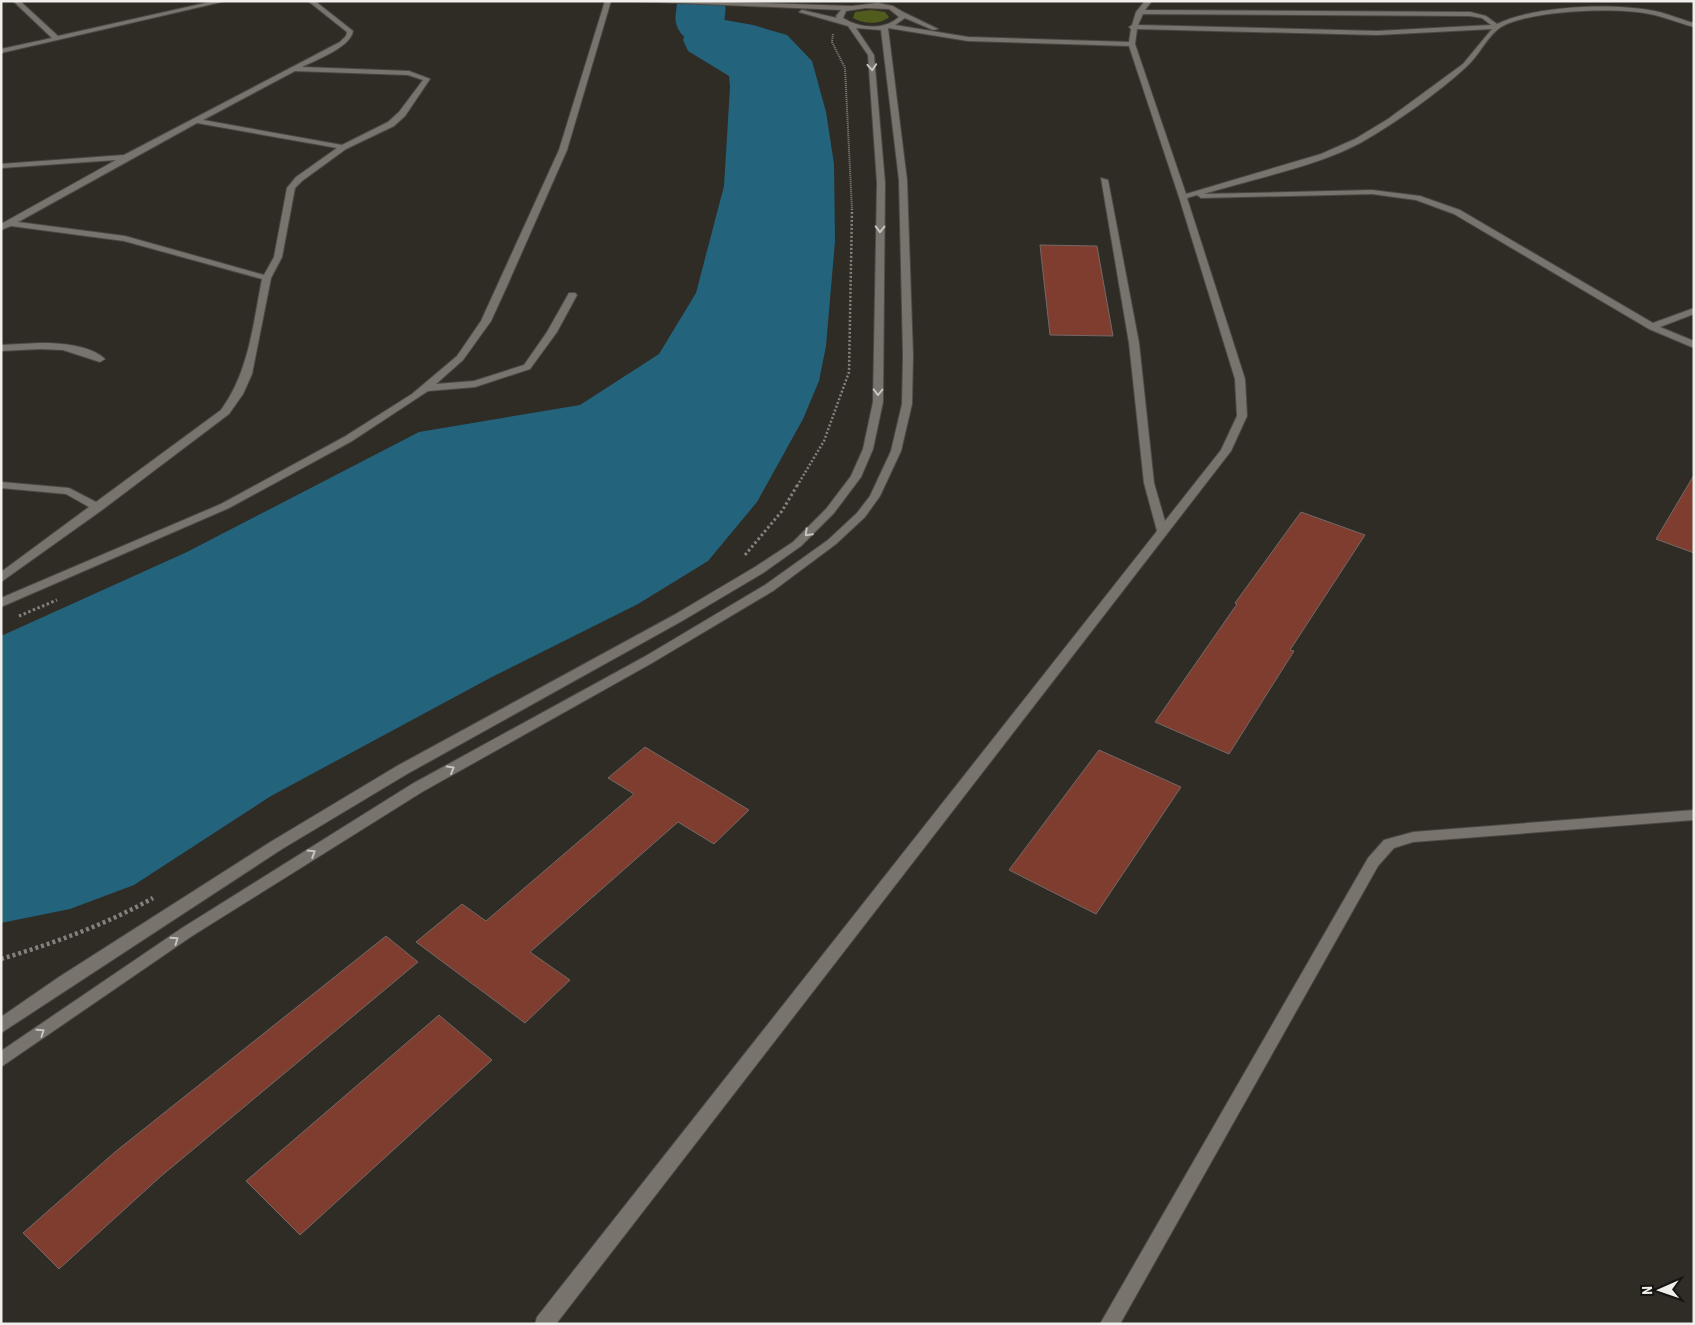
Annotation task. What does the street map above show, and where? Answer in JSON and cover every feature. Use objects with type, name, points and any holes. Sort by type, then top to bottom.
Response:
[{"type":"street","points":[[16,1],[58,38]]},
{"type":"street","points":[[1,44],[195,1]]},
{"type":"street","points":[[1,51],[223,1]]},
{"type":"street","points":[[1,228],[127,157],[342,43],[348,37],[350,31],[311,1]]},
{"type":"street","points":[[1,603],[224,506],[348,439],[426,388],[460,358],[486,321],[563,150],[608,1]]},
{"type":"street","points":[[636,1],[778,6],[890,5],[902,14],[954,37]]},
{"type":"street","points":[[544,1324],[1226,451],[1242,416],[1240,378],[1184,197],[1132,44],[1132,27],[1139,12],[1150,1]]},
{"type":"street","points":[[1,1026],[277,845],[402,770],[678,618],[759,570],[797,544],[830,511],[856,477],[868,449],[878,402],[880,173],[871,55],[839,16],[855,5]]},
{"type":"street","points":[[778,6],[847,24],[867,27],[886,26],[954,37],[1132,44]]},
{"type":"street","points":[[1132,27],[1377,33],[1497,27],[1528,16],[1589,8],[1650,12],[1694,25]]},
{"type":"street","points":[[1139,12],[1470,14],[1484,16],[1497,27]]},
{"type":"street","points":[[886,26],[900,21],[902,14]]},
{"type":"street","points":[[1,1060],[187,932],[324,845],[417,788],[648,660],[769,588],[832,542],[861,515],[874,496],[896,451],[907,404],[908,355],[903,180],[886,26]]},
{"type":"street","points":[[1184,197],[1324,156],[1358,141],[1391,121],[1466,66],[1497,27]]},
{"type":"street","points":[[1,578],[98,508],[224,412],[238,394],[247,374],[267,278],[278,257],[292,188],[299,179],[343,147],[391,124],[402,114],[427,78],[409,73],[296,69]]},
{"type":"street","points":[[198,120],[343,147]]},
{"type":"street","points":[[1,166],[127,157]]},
{"type":"street","points":[[1104,180],[1134,343],[1150,483],[1163,532]]},
{"type":"street","points":[[1184,197],[1372,192],[1416,198],[1457,212],[1652,327],[1694,345]]},
{"type":"street","points":[[10,223],[125,239],[267,278]]},
{"type":"street","points":[[426,388],[475,384],[527,367],[552,332],[572,295]]},
{"type":"street","points":[[1652,327],[1694,311]]},
{"type":"street","points":[[1,348],[66,346],[81,349],[100,359]]},
{"type":"street","points":[[1,485],[69,491],[98,508]]},
{"type":"street","points":[[1109,1324],[1368,870],[1389,844],[1413,837],[1694,815]]},
{"type":"path","points":[[741,561],[782,511],[824,441],[849,372],[852,194],[845,68],[832,36],[847,24]]},
{"type":"path","points":[[1,958],[44,947],[133,910],[157,895]]},
{"type":"green space","points":[[871,10],[885,12],[889,17],[885,20],[871,23],[853,18],[855,12]]},
{"type":"water","points":[[708,17],[753,25],[787,35],[812,61],[826,112],[834,164],[835,241],[826,346],[819,381],[803,419],[757,502],[708,561],[638,604],[490,678],[271,796],[134,885],[70,909],[1,923],[1,636],[187,552],[419,432],[580,405],[659,354],[696,293],[724,186],[729,76],[688,51],[683,40],[691,19]]},
{"type":"building","points":[[1040,245],[1097,246],[1113,336],[1050,335]]},
{"type":"building","points":[[1694,475],[1694,553],[1656,539]]},
{"type":"building","points":[[1301,512],[1365,535],[1290,650],[1294,651],[1229,754],[1155,722],[1237,604],[1235,603]]},
{"type":"building","points":[[645,747],[749,810],[714,844],[678,822],[530,952],[570,980],[525,1023],[416,942],[462,904],[486,921],[634,794],[608,778]]},
{"type":"building","points":[[1099,750],[1181,787],[1096,914],[1009,870]]},
{"type":"building","points":[[386,936],[418,962],[160,1177],[59,1269],[23,1233],[115,1152]]},
{"type":"building","points":[[439,1015],[492,1060],[300,1235],[246,1181]]},
{"type":"waterway","points":[[700,18],[701,9]]}]
